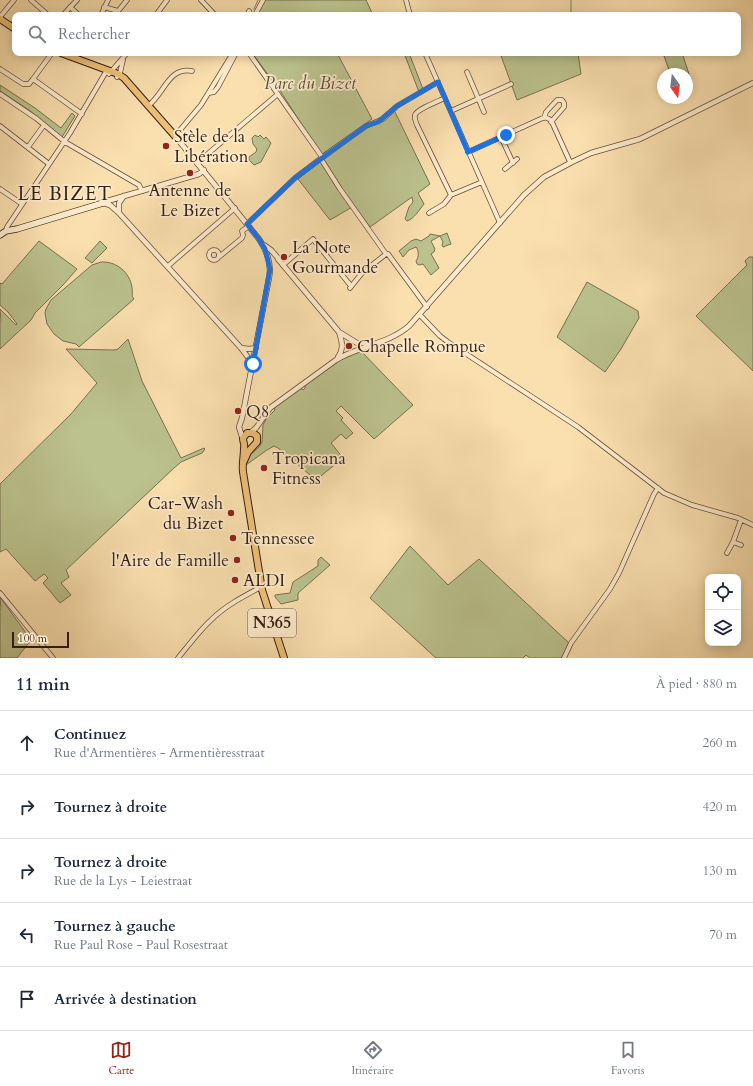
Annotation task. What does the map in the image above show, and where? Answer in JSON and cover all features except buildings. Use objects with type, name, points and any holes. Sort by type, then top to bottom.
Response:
[{"type":"main road","points":[[0,18],[12,27]]},
{"type":"main road","points":[[68,56],[84,64],[126,79],[175,136]]},
{"type":"main road","points":[[0,235],[6,231],[103,203]]},
{"type":"main road","points":[[243,464],[248,452],[254,446],[257,443],[258,439],[256,434],[250,432],[244,436],[244,441],[248,446],[254,446]]},
{"type":"main road","name":"N365","points":[[244,441],[243,464],[261,588],[284,658]]},
{"type":"street","points":[[0,18],[14,0]]},
{"type":"street","points":[[31,0],[45,12]]},
{"type":"street","points":[[66,12],[77,0]]},
{"type":"street","points":[[102,12],[108,0]]},
{"type":"street","points":[[104,7],[118,11],[127,0]]},
{"type":"street","points":[[159,12],[167,0]]},
{"type":"street","points":[[201,0],[212,12]]},
{"type":"street","points":[[257,12],[263,0]]},
{"type":"street","points":[[406,0],[409,12]]},
{"type":"street","points":[[70,7],[76,12]]},
{"type":"street","points":[[0,69],[23,84],[29,84],[50,56]]},
{"type":"street","points":[[6,231],[108,72],[125,56]]},
{"type":"street","points":[[118,76],[125,56]]},
{"type":"street","points":[[175,136],[197,111],[209,94],[214,92],[218,87],[234,56]]},
{"type":"street","points":[[252,56],[321,158],[340,189],[386,254],[391,257],[427,307]]},
{"type":"street","points":[[426,56],[500,223]]},
{"type":"street","points":[[148,106],[155,100],[173,74],[185,70],[192,71]]},
{"type":"street","points":[[467,72],[484,112]]},
{"type":"street","points":[[33,79],[82,114]]},
{"type":"street","points":[[219,257],[242,238],[242,231],[295,178],[366,126],[383,119],[397,106],[438,82]]},
{"type":"street","points":[[241,420],[243,429],[250,432],[255,430],[270,408],[336,360],[344,352],[357,349],[400,333],[420,315],[532,187],[544,177],[570,162],[591,153],[636,141],[753,83]]},
{"type":"street","points":[[451,111],[511,84]]},
{"type":"street","points":[[0,94],[44,125],[64,142],[139,185],[142,191]]},
{"type":"street","points":[[197,163],[278,94]]},
{"type":"street","points":[[445,98],[416,112],[415,119],[451,195]]},
{"type":"street","points":[[544,118],[546,112],[557,100],[562,100],[564,107],[551,122]]},
{"type":"street","points":[[468,152],[547,118],[551,122],[570,162]]},
{"type":"street","points":[[28,147],[44,125]]},
{"type":"street","points":[[0,126],[49,164]]},
{"type":"street","name":"N365","points":[[175,136],[235,208],[263,245],[269,262],[270,278],[239,427],[244,441]]},
{"type":"street","points":[[501,137],[513,163]]},
{"type":"street","points":[[505,169],[517,159]]},
{"type":"street","points":[[103,203],[199,174],[204,170]]},
{"type":"street","points":[[429,213],[444,204],[451,195],[482,182]]},
{"type":"street","points":[[0,189],[22,204]]},
{"type":"street","points":[[119,213],[119,203],[124,196]]},
{"type":"street","points":[[103,203],[110,205],[119,213],[241,348],[253,364]]},
{"type":"street","points":[[168,266],[235,208]]},
{"type":"street","points":[[283,265],[313,239],[351,287],[362,273],[386,254]]},
{"type":"street","points":[[263,245],[271,250],[278,258],[339,332],[357,343],[374,343]]},
{"type":"street","points":[[269,262],[278,259]]},
{"type":"street","points":[[420,315],[448,342],[578,427],[664,493],[692,505],[753,525]]},
{"type":"street","points":[[339,332],[344,352]]},
{"type":"street","points":[[342,343],[349,339]]},
{"type":"street","points":[[357,343],[357,349]]},
{"type":"street","points":[[241,348],[256,348]]},
{"type":"street","points":[[258,439],[261,421]]},
{"type":"street","points":[[564,658],[571,642],[610,589],[619,574],[658,488]]},
{"type":"street","points":[[727,553],[733,542],[741,520]]},
{"type":"street","points":[[733,542],[741,545]]},
{"type":"street","points":[[178,658],[211,620],[235,602],[261,588]]},
{"type":"street","points":[[0,593],[53,658]]},
{"type":"green space","points":[[265,0],[366,0],[372,12],[259,12]]},
{"type":"green space","name":"Parc du Bizet","points":[[254,56],[339,56],[372,119],[321,155],[281,92]]},
{"type":"green space","points":[[405,56],[410,56],[423,89],[419,92]]},
{"type":"green space","points":[[501,56],[578,56],[581,74],[517,100]]},
{"type":"green space","points":[[664,56],[683,56],[687,68],[668,68]]},
{"type":"green space","points":[[0,85],[35,108],[61,128],[72,113],[75,116],[62,137],[29,110],[0,91]]},
{"type":"green space","points":[[394,110],[430,184],[418,193],[424,204],[410,220],[407,221],[405,219],[409,207],[413,202],[412,197],[370,227],[354,206],[330,220],[298,179],[325,157],[366,128],[384,120]]},
{"type":"green space","points":[[255,135],[258,137],[260,135],[264,139],[266,137],[271,143],[261,162],[254,165],[249,160],[249,157],[256,152],[257,149],[253,144],[252,138]]},
{"type":"green space","points":[[447,233],[451,244],[443,247],[443,242],[440,236]]},
{"type":"green space","points":[[430,234],[440,236],[431,241],[435,249],[431,254],[439,268],[431,275],[423,264],[417,264],[416,261],[418,258],[418,250],[416,247],[409,250],[403,257],[399,251],[411,241],[416,239],[421,241]]},
{"type":"green space","points":[[39,241],[77,269],[35,313],[31,320],[0,349],[0,309],[16,325],[17,324],[8,312],[0,305],[0,283],[2,284]]},
{"type":"green space","points":[[100,241],[107,248],[92,263],[85,258]]},
{"type":"green space","points":[[749,257],[753,257],[753,371],[696,316],[747,265],[745,261]]},
{"type":"green space","points":[[101,262],[112,263],[125,272],[131,282],[132,296],[134,299],[79,347],[76,344],[63,341],[54,334],[47,324],[45,313],[46,309],[51,300],[92,265]]},
{"type":"green space","points":[[587,282],[638,311],[639,318],[621,349],[605,372],[557,337]]},
{"type":"green space","points":[[128,339],[142,381],[181,458],[204,448],[205,449],[202,453],[181,462],[174,468],[66,570],[69,577],[61,583],[71,595],[60,603],[43,583],[48,578],[44,574],[35,581],[6,549],[0,552],[0,484],[71,414],[97,383],[66,349],[114,350],[118,349]]},
{"type":"green space","points":[[360,350],[413,405],[374,439],[341,406],[336,411],[343,418],[341,420],[353,433],[346,439],[341,434],[331,443],[343,458],[316,480],[274,446],[246,465],[250,455],[262,442],[263,425],[266,419],[275,410],[274,407],[300,388],[303,390],[305,385],[346,356]]},
{"type":"green space","points":[[410,546],[448,585],[479,559],[569,643],[562,658],[530,658],[526,655],[523,658],[436,658],[370,598]]},
{"type":"green space","points":[[321,557],[330,565],[298,593],[298,600],[281,604],[275,595],[290,593],[293,582],[318,566],[318,560]]},
{"type":"green space","points":[[0,597],[31,640],[17,658],[0,658]]},
{"type":"waterway","points":[[254,9],[258,0]]},
{"type":"waterway","points":[[571,0],[571,12]]},
{"type":"place","name":"Stèle de la Libération","points":[[166,146]]},
{"type":"place","name":"Antenne de Le Bizet","points":[[190,173]]},
{"type":"place","name":"La Note Gourmande","points":[[284,257]]},
{"type":"place","name":"Chapelle Rompue","points":[[349,346]]},
{"type":"place","name":"Q8","points":[[238,411]]},
{"type":"place","name":"Tropicana Fitness","points":[[264,468]]},
{"type":"place","name":"Car-Wash du Bizet","points":[[231,513]]},
{"type":"place","name":"Tennessee","points":[[233,538]]},
{"type":"place","name":"l'Aire de Famille","points":[[237,560]]},
{"type":"place","name":"ALDI","points":[[235,580]]},
{"type":"district","name":"LE BIZET","points":[[65,194]]},
{"type":"route","points":[[253,364],[270,278],[270,269],[265,249],[247,224],[295,178],[366,126],[383,119],[394,108],[438,82],[468,152],[506,135]]}]
